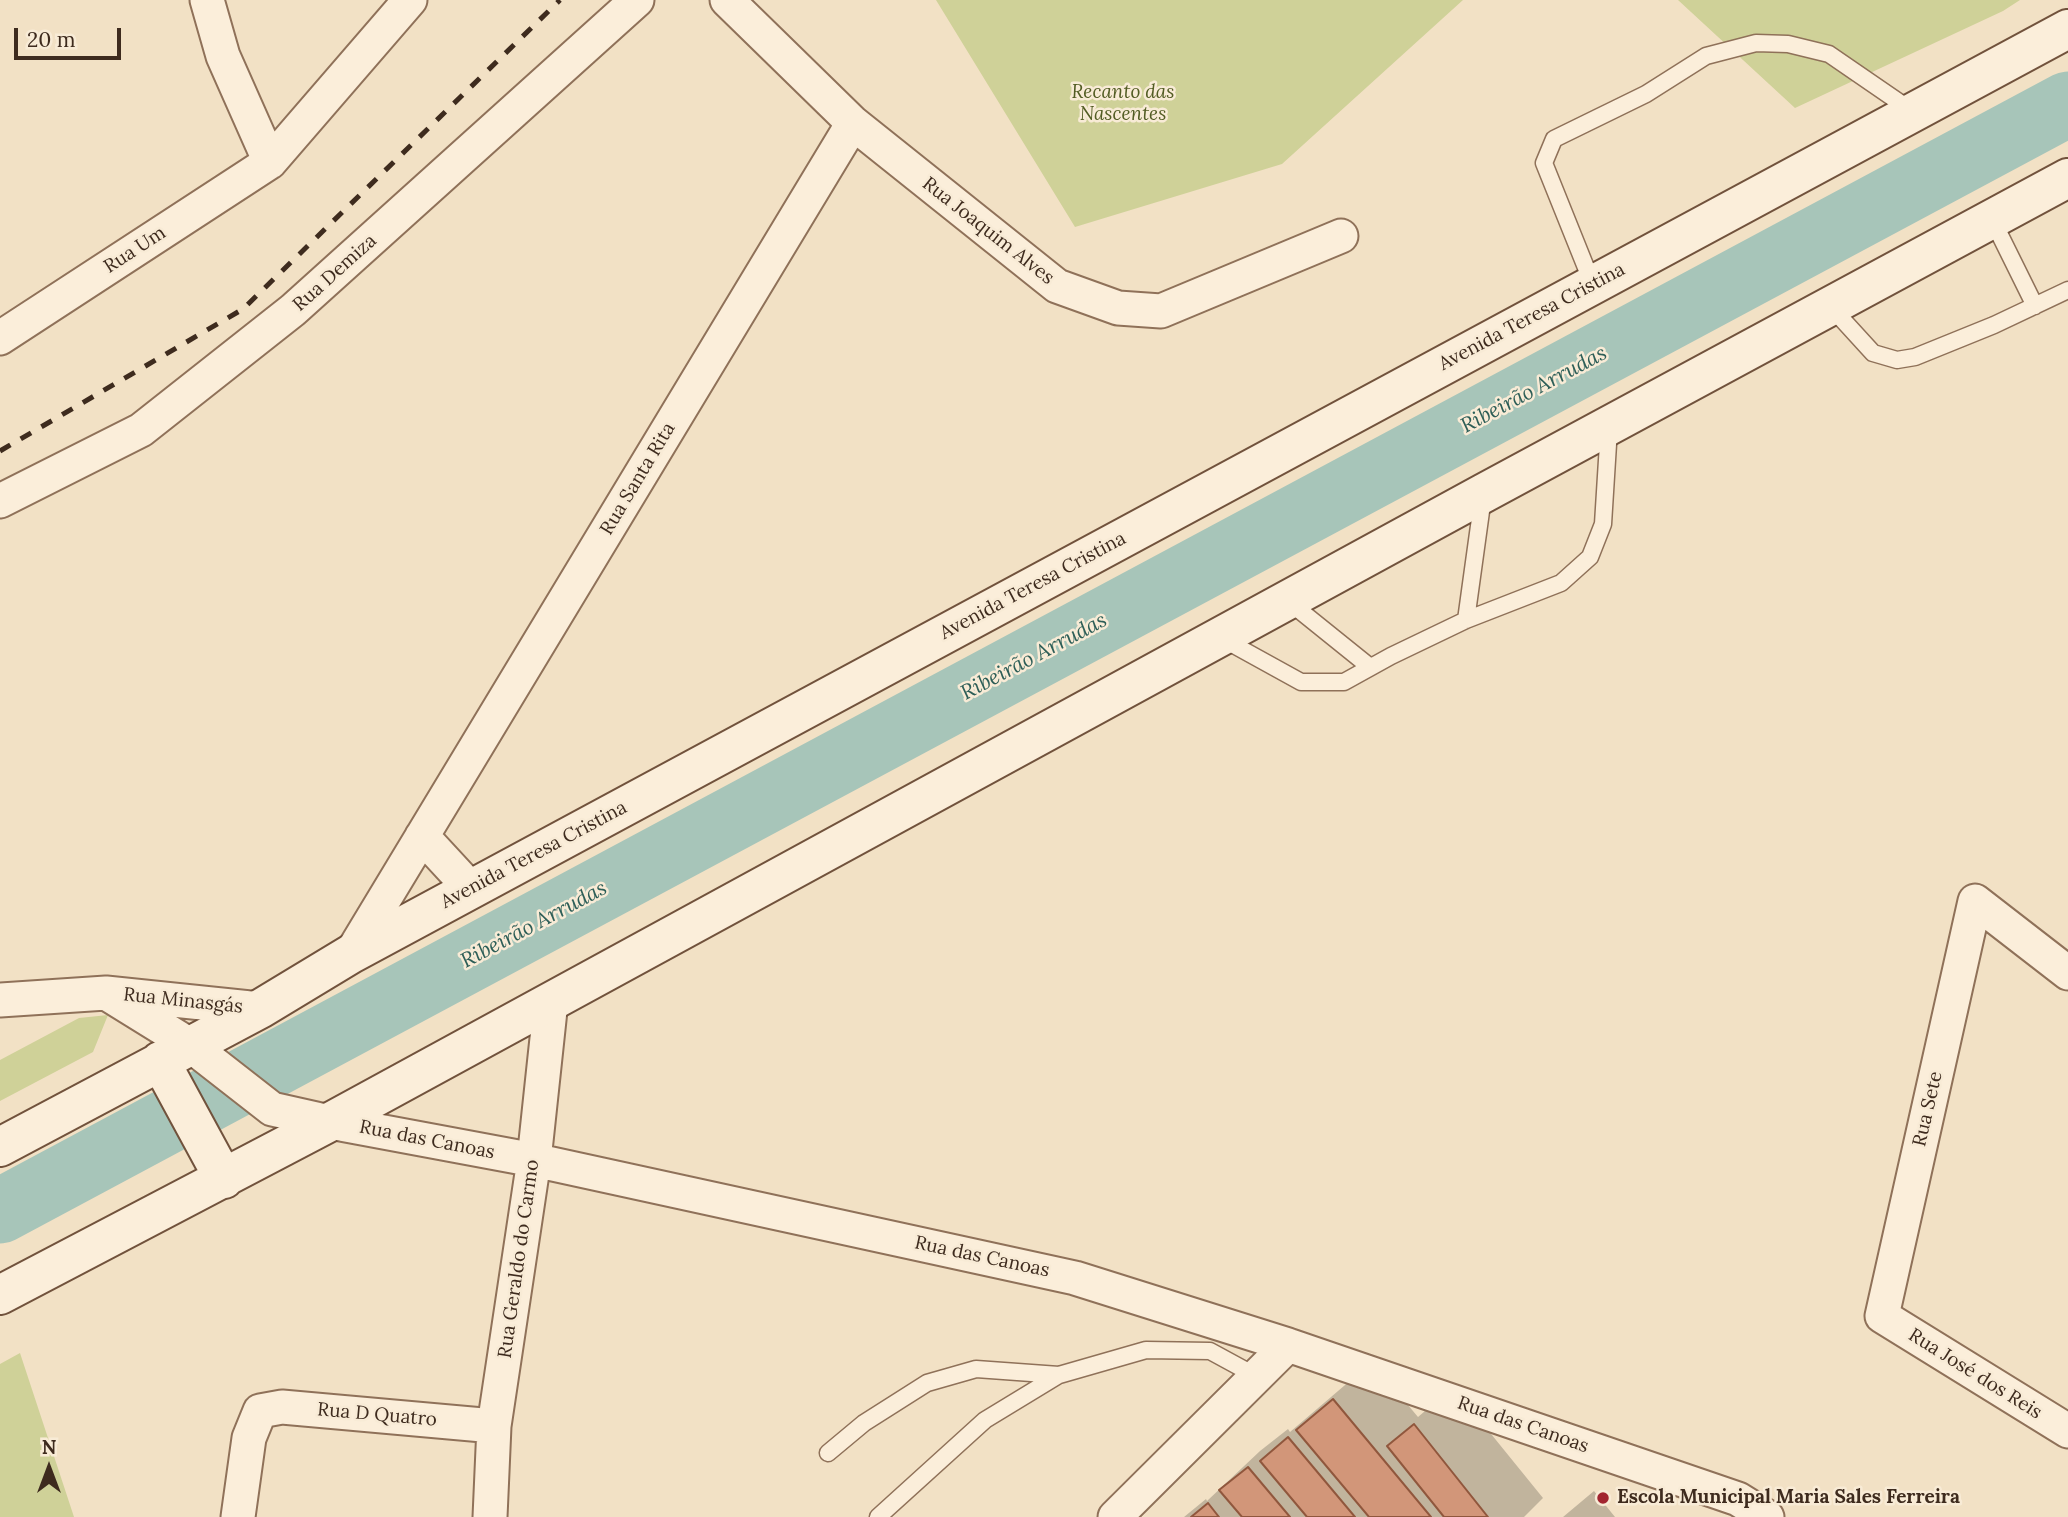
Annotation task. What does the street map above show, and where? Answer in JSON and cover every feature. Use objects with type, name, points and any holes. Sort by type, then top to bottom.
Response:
[{"type":"main road","name":"Avenida Teresa Cristina","points":[[0,1147],[184,1064],[260,1009],[351,954],[2068,29]]},
{"type":"main road","points":[[0,1295],[330,1122],[2068,178]]},
{"type":"main road","points":[[184,1064],[204,1141],[224,1179]]},
{"type":"street","points":[[207,0],[223,56],[270,162]]},
{"type":"street","name":"Rua Um","points":[[0,338],[270,162],[410,0]]},
{"type":"street","name":"Rua Demiza","points":[[0,501],[141,430],[293,310],[637,0]]},
{"type":"street","name":"Rua Joaquim Alves","points":[[727,0],[853,123],[1057,286],[1118,309],[1161,311],[1341,236]]},
{"type":"street","name":"Rua Santa Rita","points":[[351,954],[853,123]]},
{"type":"street","points":[[422,836],[471,889]]},
{"type":"street","name":"Rua Sete","points":[[1882,1316],[1975,901],[2068,973]]},
{"type":"street","name":"Rua Minasgás","points":[[0,1000],[106,993],[260,1009]]},
{"type":"street","name":"Rua Minasgás","points":[[106,993],[184,1064]]},
{"type":"street","name":"Rua Geraldo do Carmo","points":[[490,1517],[494,1426],[534,1160],[551,1001]]},
{"type":"street","name":"Rua das Canoas","points":[[184,1064],[272,1109],[534,1160],[1074,1278],[1288,1345],[1738,1499],[1767,1517]]},
{"type":"street","name":"Rua José dos Reis","points":[[1882,1316],[2068,1431]]},
{"type":"street","points":[[1115,1517],[1288,1345]]},
{"type":"street","name":"Rua D Quatro","points":[[238,1517],[249,1438],[260,1411],[282,1406],[494,1426]]},
{"type":"lane","points":[[1593,285],[1544,163],[1548,150],[1554,139],[1646,94],[1706,56],[1756,43],[1788,44],[1829,54],[1914,112]]},
{"type":"lane","points":[[1992,219],[2035,306]]},
{"type":"lane","points":[[1830,307],[1873,353],[1897,360],[1915,357],[1994,325],[2068,290]]},
{"type":"lane","points":[[1220,638],[1301,682],[1344,682],[1466,620],[1560,583],[1590,557],[1603,524],[1609,427]]},
{"type":"lane","points":[[1466,620],[1484,493]]},
{"type":"lane","points":[[1288,600],[1370,667]]},
{"type":"lane","points":[[878,1517],[985,1420],[1059,1375],[1146,1350],[1210,1351],[1256,1376]]},
{"type":"lane","points":[[828,1453],[863,1423],[927,1383],[976,1368],[1059,1375]]},
{"type":"green space","name":"Recanto das Nascentes","points":[[936,0],[1463,0],[1282,164],[1075,227]]},
{"type":"green space","points":[[1678,0],[2020,0],[2003,11],[1795,108]]},
{"type":"green space","points":[[108,1015],[93,1052],[0,1101],[0,1060],[79,1018]]},
{"type":"green space","points":[[20,1353],[74,1517],[0,1517],[0,1364]]},
{"type":"building","points":[[1333,1399],[1431,1517],[1369,1517],[1296,1430]]},
{"type":"building","points":[[1414,1424],[1488,1517],[1444,1517],[1387,1446]]},
{"type":"building","points":[[1288,1437],[1355,1517],[1307,1517],[1260,1461]]},
{"type":"building","points":[[1248,1467],[1290,1517],[1242,1517],[1219,1490]]},
{"type":"building","points":[[1208,1503],[1219,1517],[1191,1517]]},
{"type":"waterway","name":"Ribeirão Arrudas","points":[[0,1211],[2068,104]]},
{"type":"railway","points":[[0,451],[243,309],[560,0]]},
{"type":"place","name":"Escola Municipal Maria Sales Ferreira","points":[[1603,1498]]}]
